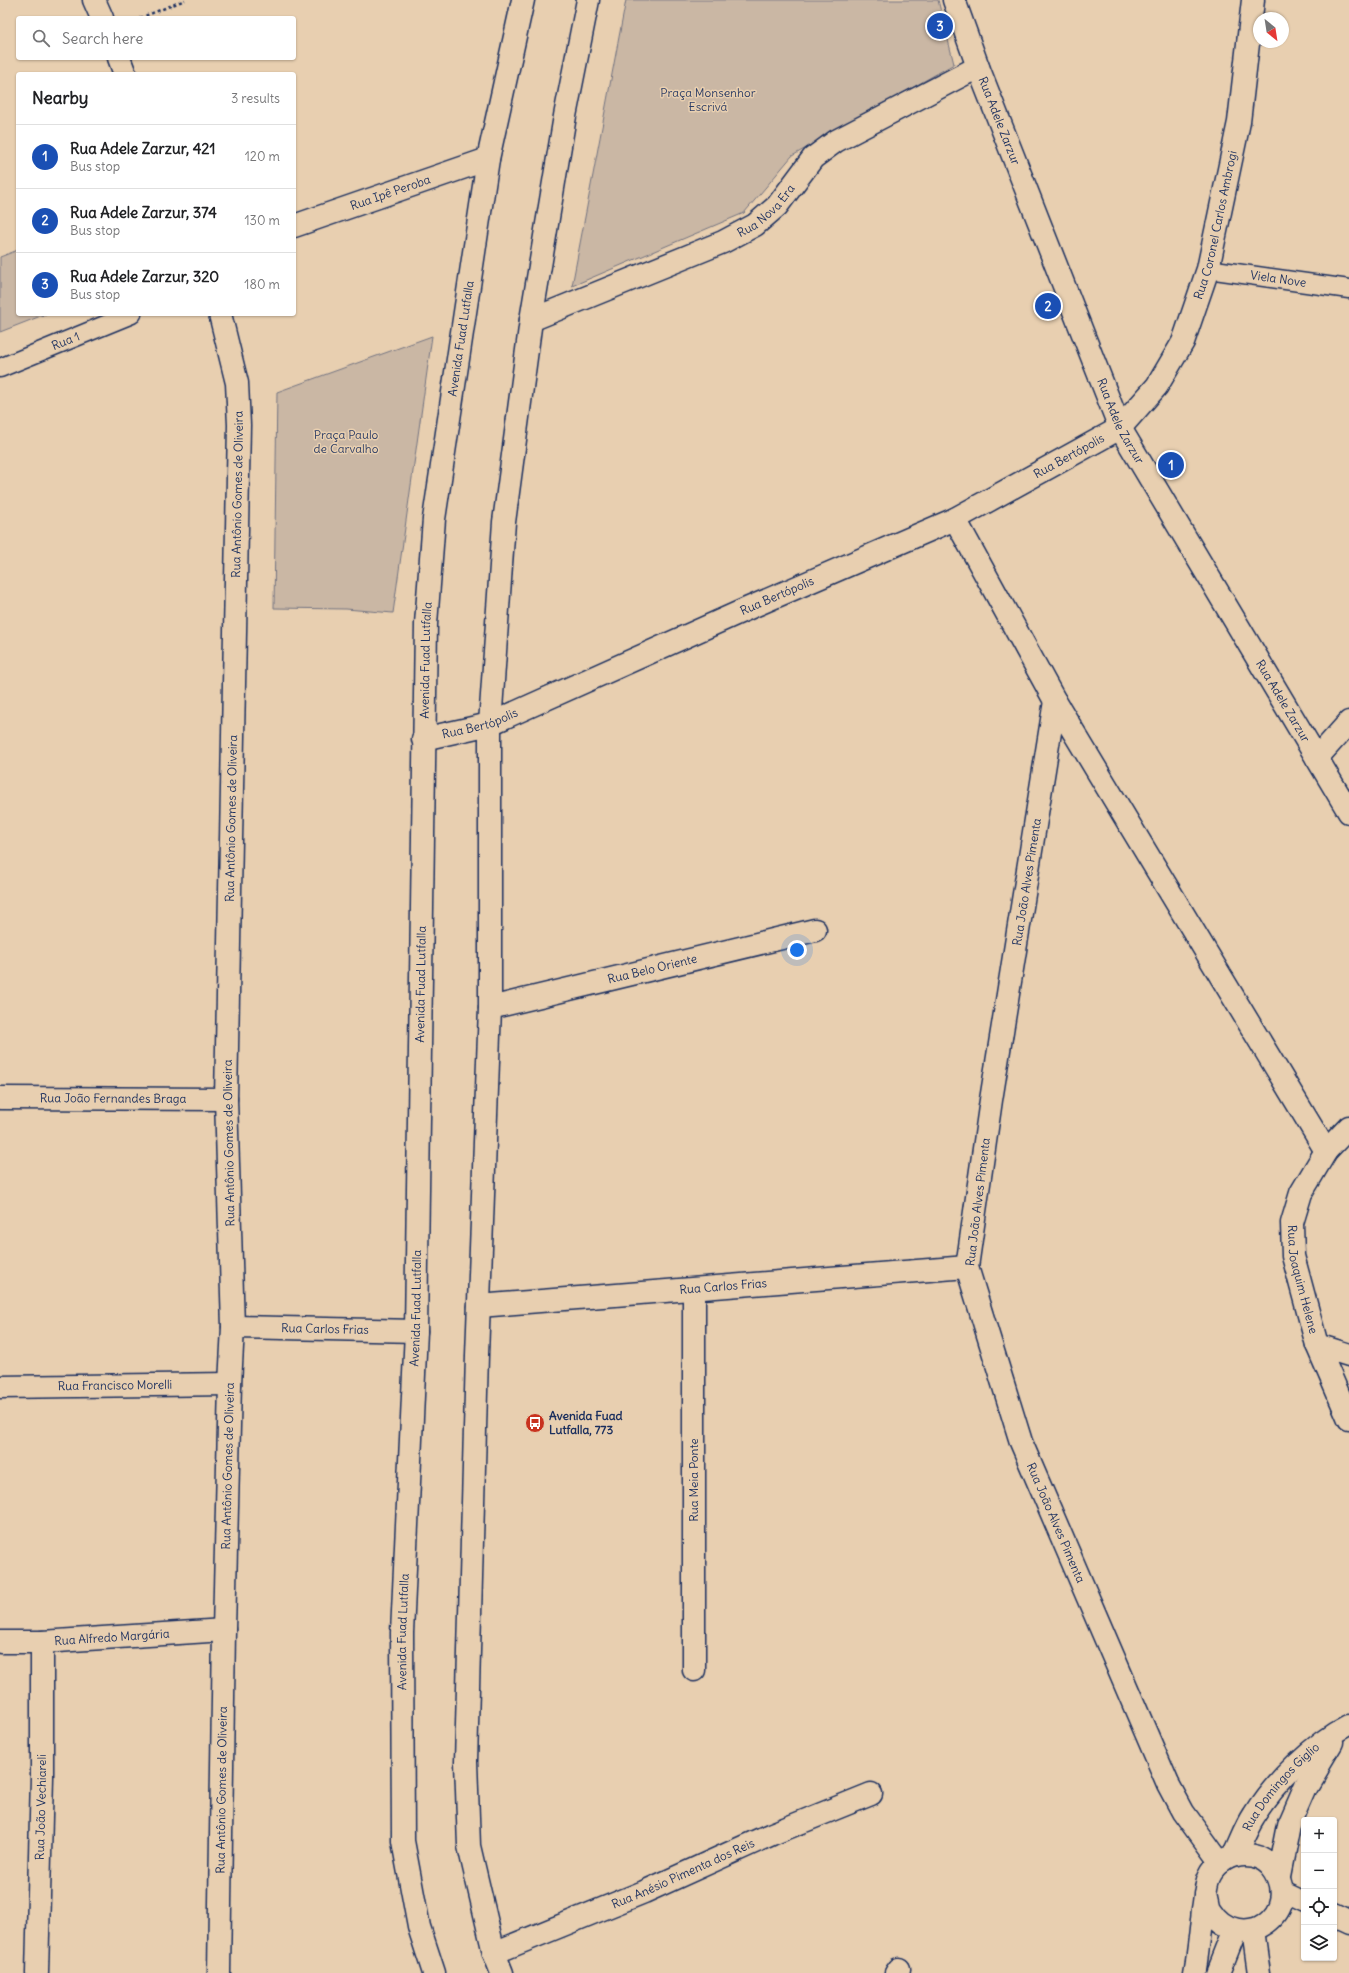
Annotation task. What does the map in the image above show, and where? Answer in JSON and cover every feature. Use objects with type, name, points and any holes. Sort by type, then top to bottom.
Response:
[{"type":"street","points":[[94,0],[101,16]]},
{"type":"street","name":"Avenida Fuad Lutfalla","points":[[434,1973],[419,1927],[403,1841],[402,1633],[416,1331],[423,739],[426,624],[434,519],[488,159],[523,0]]},
{"type":"street","points":[[502,1973],[494,1953],[469,1846],[466,1762],[479,1306],[490,1008],[490,724],[504,522],[531,320],[565,116],[588,0]]},
{"type":"street","name":"Rua Adele Zarzur","points":[[954,0],[978,67],[1120,428],[1349,812]]},
{"type":"street","name":"Rua Coronel Carlos Ambrogi","points":[[1120,428],[1157,386],[1183,342],[1208,269],[1239,122],[1253,0]]},
{"type":"street","points":[[120,60],[125,72]]},
{"type":"street","name":"Rua Nova Era","points":[[531,320],[724,242],[755,225],[777,206],[813,158],[836,141],[978,67]]},
{"type":"street","name":"Rua Ipê Peroba","points":[[296,225],[488,159]]},
{"type":"street","name":"Rua Antônio Gomes de Oliveira","points":[[219,1973],[224,1630],[230,1384],[233,1328],[226,1099],[239,425],[238,383],[221,316]]},
{"type":"street","name":"Rua Bertópolis","points":[[423,739],[490,724],[749,608],[955,520],[1120,428]]},
{"type":"street","points":[[955,520],[1055,701],[1326,1151]]},
{"type":"street","name":"Rua João Alves Pimenta","points":[[1055,701],[991,1100],[967,1267],[1021,1442],[1168,1784],[1183,1812],[1228,1859]]},
{"type":"street","points":[[1317,758],[1349,722]]},
{"type":"street","name":"Rua Belo Oriente","points":[[490,1008],[814,930]]},
{"type":"street","name":"Rua João Fernandes Braga","points":[[0,1098],[226,1099]]},
{"type":"street","name":"Rua Joaquim Helene","points":[[1349,1127],[1326,1151],[1301,1193],[1292,1222],[1293,1256],[1317,1345],[1349,1419]]},
{"type":"street","name":"Rua Carlos Frias","points":[[479,1306],[967,1267]]},
{"type":"street","name":"Rua Meia Ponte","points":[[694,1290],[694,1670]]},
{"type":"street","name":"Rua Carlos Frias","points":[[233,1328],[416,1331]]},
{"type":"street","points":[[1317,1345],[1349,1355]]},
{"type":"street","name":"Rua Francisco Morelli","points":[[0,1387],[230,1384]]},
{"type":"street","name":"Rua Alfredo Margária","points":[[0,1642],[42,1642],[224,1630]]},
{"type":"street","name":"Rua João Vechiareli","points":[[37,1973],[42,1777],[42,1642]]},
{"type":"street","name":"Rua Domingos Giglio","points":[[1228,1859],[1253,1817],[1280,1782],[1310,1753],[1344,1727]]},
{"type":"street","name":"Rua Domingos Giglio","points":[[1281,1884],[1289,1825],[1306,1786],[1344,1727]]},
{"type":"street","name":"Rua Anésio Pimenta dos Reis","points":[[494,1953],[644,1892],[772,1834],[871,1794]]},
{"type":"street","points":[[1195,1973],[1205,1893],[1210,1876],[1228,1859],[1253,1855],[1263,1860],[1268,1863],[1281,1884],[1301,1900]]},
{"type":"street","points":[[1205,1893],[1209,1909],[1220,1922],[1244,1930],[1268,1922],[1279,1909],[1281,1884]]},
{"type":"street","points":[[1337,1916],[1349,1922]]},
{"type":"street","points":[[1219,1973],[1244,1930]]},
{"type":"street","points":[[1244,1930],[1259,1973]]},
{"type":"lane","name":"Viela Nove","points":[[1208,269],[1349,289]]},
{"type":"lane","name":"Rua 1","points":[[0,368],[127,316]]},
{"type":"path","points":[[145,16],[185,0]]},
{"type":"green space","name":"Praça Monsenhor Escrivá","points":[[626,0],[938,0],[954,64],[792,156],[744,213],[572,286]]},
{"type":"green space","points":[[16,251],[16,316],[41,316],[0,332],[0,257]]},
{"type":"green space","name":"Praça Paulo de Carvalho","points":[[432,336],[393,613],[346,609],[274,608],[277,392]]},
{"type":"place","name":"Rua Adele Zarzur, 320","points":[[940,26]]},
{"type":"place","name":"Rua Adele Zarzur, 374","points":[[1048,306]]},
{"type":"place","name":"Rua Adele Zarzur, 421","points":[[1171,465]]},
{"type":"place","name":"Avenida Fuad Lutfalla, 773","points":[[535,1423]]}]
